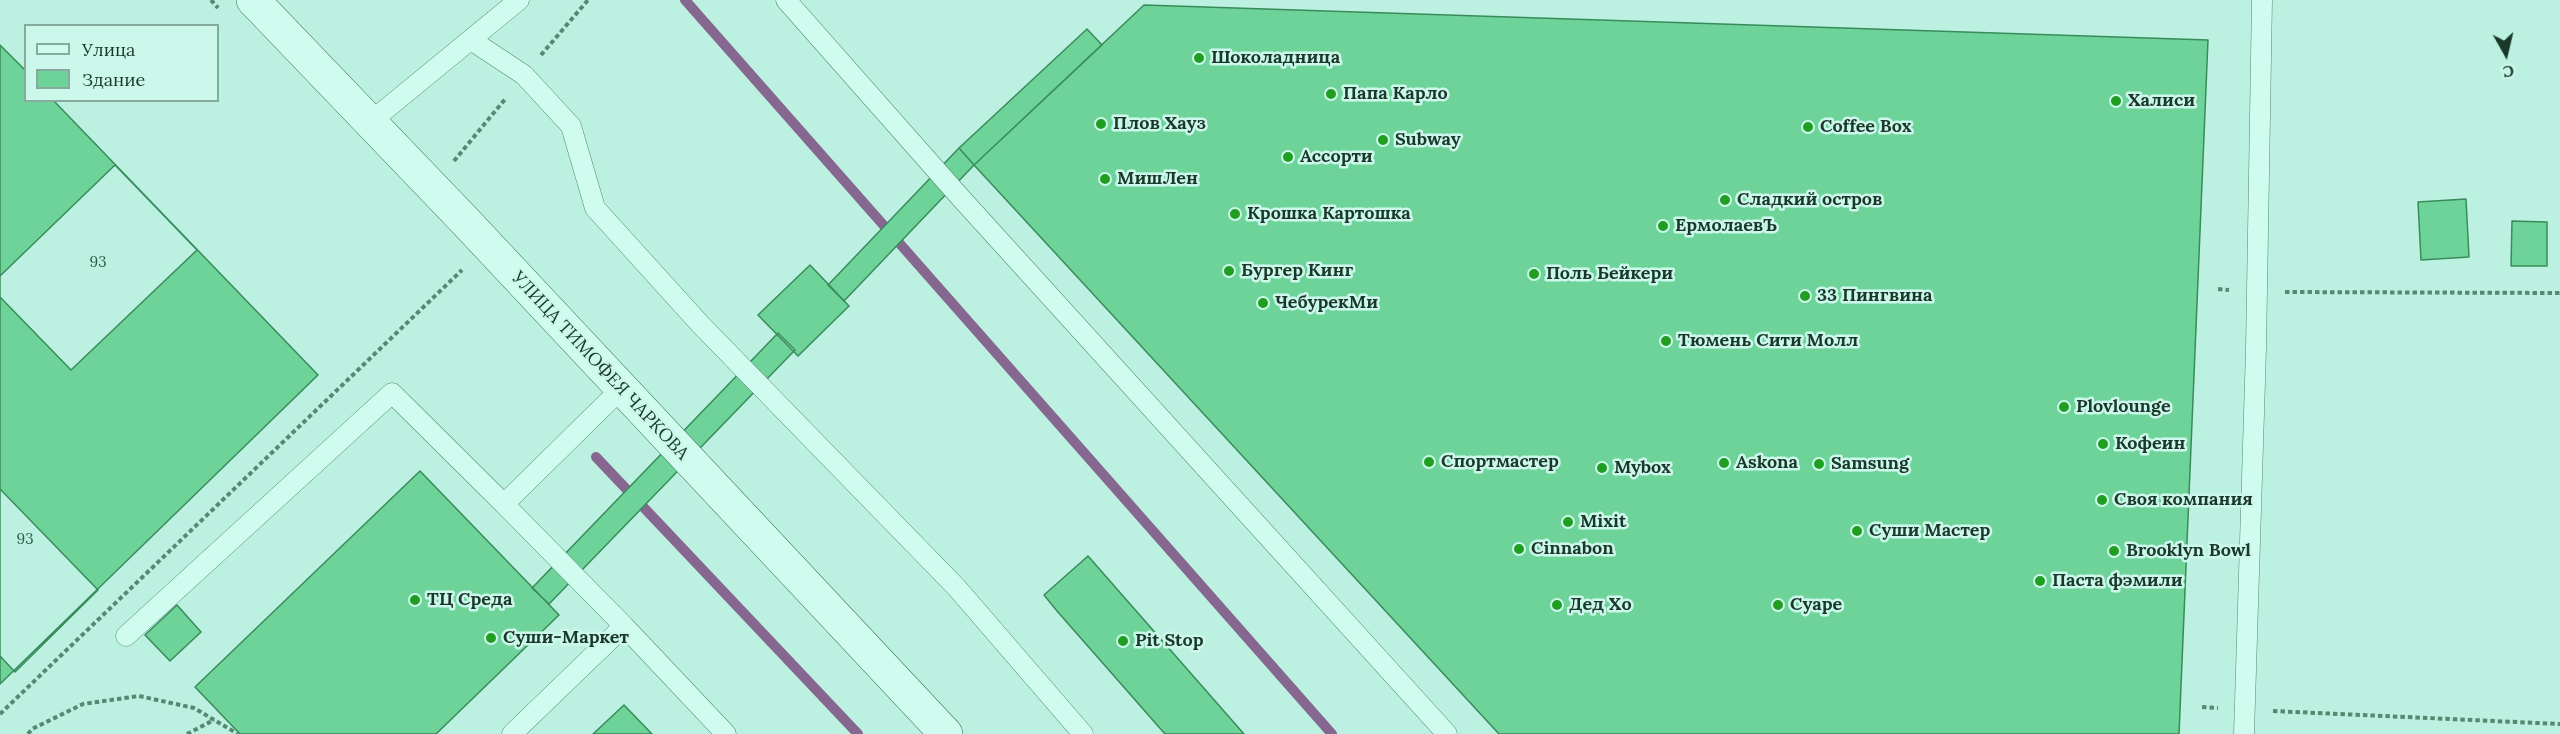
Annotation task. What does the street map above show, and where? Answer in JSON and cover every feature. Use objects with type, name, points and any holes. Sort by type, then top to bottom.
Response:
[{"type":"main road","name":"УЛИЦА ТИМОФЕЯ ЧАРКОВА","points":[[253,0],[430,184],[946,734]]},
{"type":"lane","points":[[369,123],[519,0]]},
{"type":"lane","points":[[786,0],[960,196],[1447,734]]},
{"type":"lane","points":[[2244,734],[2257,292],[2262,0]]},
{"type":"lane","points":[[471,40],[524,75],[571,126],[595,208],[700,324],[957,588],[1083,734]]},
{"type":"lane","points":[[504,504],[621,389]]},
{"type":"lane","points":[[126,636],[392,393],[624,626],[726,734]]},
{"type":"lane","points":[[512,734],[624,626]]},
{"type":"path","points":[[430,184],[464,151],[524,75],[588,0]]},
{"type":"path","points":[[0,714],[463,269],[455,260]]},
{"type":"path","points":[[2218,289],[2257,292],[2560,293]]},
{"type":"path","points":[[27,734],[32,729],[82,704],[139,696],[194,708],[238,734]]},
{"type":"path","points":[[2202,706],[2245,710],[2560,724]]},
{"type":"path","points":[[188,734],[215,720]]},
{"type":"building","name":"Тюмень Сити Молл","points":[[1144,5],[2208,40],[2179,734],[1499,734],[974,165]]},
{"type":"building","points":[[1087,29],[1102,45],[974,165],[959,148]]},
{"type":"building","points":[[0,45],[24,69],[24,102],[55,102],[318,375],[0,684]]},
{"type":"building","points":[[959,148],[974,165],[844,301],[828,285]]},
{"type":"building","points":[[115,165],[197,250],[71,370],[0,297],[0,276]]},
{"type":"building","points":[[2466,199],[2469,257],[2421,260],[2418,202]]},
{"type":"building","points":[[2512,221],[2547,222],[2547,266],[2511,266]]},
{"type":"building","points":[[810,265],[849,306],[798,356],[758,315]]},
{"type":"building","points":[[778,333],[795,350],[549,604],[532,588]]},
{"type":"building","name":"ТЦ Среда","points":[[420,471],[559,615],[436,734],[240,734],[195,687]]},
{"type":"building","points":[[0,489],[98,590],[15,672],[0,656]]},
{"type":"building","name":"Pit Stop","points":[[1088,556],[1244,734],[1165,734],[1057,611],[1044,595]]},
{"type":"building","points":[[177,605],[201,632],[170,661],[145,635]]},
{"type":"building","points":[[624,705],[652,734],[593,734]]},
{"type":"waterway","points":[[685,0],[1332,734]]},
{"type":"waterway","points":[[596,457],[858,734]]},
{"type":"place","name":"Шоколадница","points":[[1199,58]]},
{"type":"place","name":"Папа Карло","points":[[1331,94]]},
{"type":"place","name":"Халиси","points":[[2116,101]]},
{"type":"place","name":"Плов Хауз","points":[[1101,124]]},
{"type":"place","name":"Coffee Box","points":[[1808,127]]},
{"type":"place","name":"Subway","points":[[1383,140]]},
{"type":"place","name":"Ассорти","points":[[1288,157]]},
{"type":"place","name":"МишЛен","points":[[1105,179]]},
{"type":"place","name":"Сладкий остров","points":[[1725,200]]},
{"type":"place","name":"Крошка Картошка","points":[[1235,214]]},
{"type":"place","name":"ЕрмолаевЪ","points":[[1663,226]]},
{"type":"place","name":"Бургер Кинг","points":[[1229,271]]},
{"type":"place","name":"Поль Бейкери","points":[[1534,274]]},
{"type":"place","name":"33 Пингвина","points":[[1805,296]]},
{"type":"place","name":"ЧебурекМи","points":[[1263,303]]},
{"type":"place","name":"Тюмень Сити Молл","points":[[1666,341]]},
{"type":"place","name":"Plovlounge","points":[[2064,407]]},
{"type":"place","name":"Кофеин","points":[[2103,444]]},
{"type":"place","name":"Спортмастер","points":[[1429,462]]},
{"type":"place","name":"Askona","points":[[1724,463]]},
{"type":"place","name":"Samsung","points":[[1819,464]]},
{"type":"place","name":"Mybox","points":[[1602,468]]},
{"type":"place","name":"Своя компания","points":[[2102,500]]},
{"type":"place","name":"Mixit","points":[[1568,522]]},
{"type":"place","name":"Суши Мастер","points":[[1857,531]]},
{"type":"place","name":"Cinnabon","points":[[1519,549]]},
{"type":"place","name":"Brooklyn Bowl","points":[[2114,551]]},
{"type":"place","name":"Паста фэмили","points":[[2040,581]]},
{"type":"place","name":"ТЦ Среда","points":[[415,600]]},
{"type":"place","name":"Дед Хо","points":[[1557,605]]},
{"type":"place","name":"Суаре","points":[[1778,605]]},
{"type":"place","name":"Суши-Маркет","points":[[491,638]]},
{"type":"place","name":"Pit Stop","points":[[1123,641]]}]
